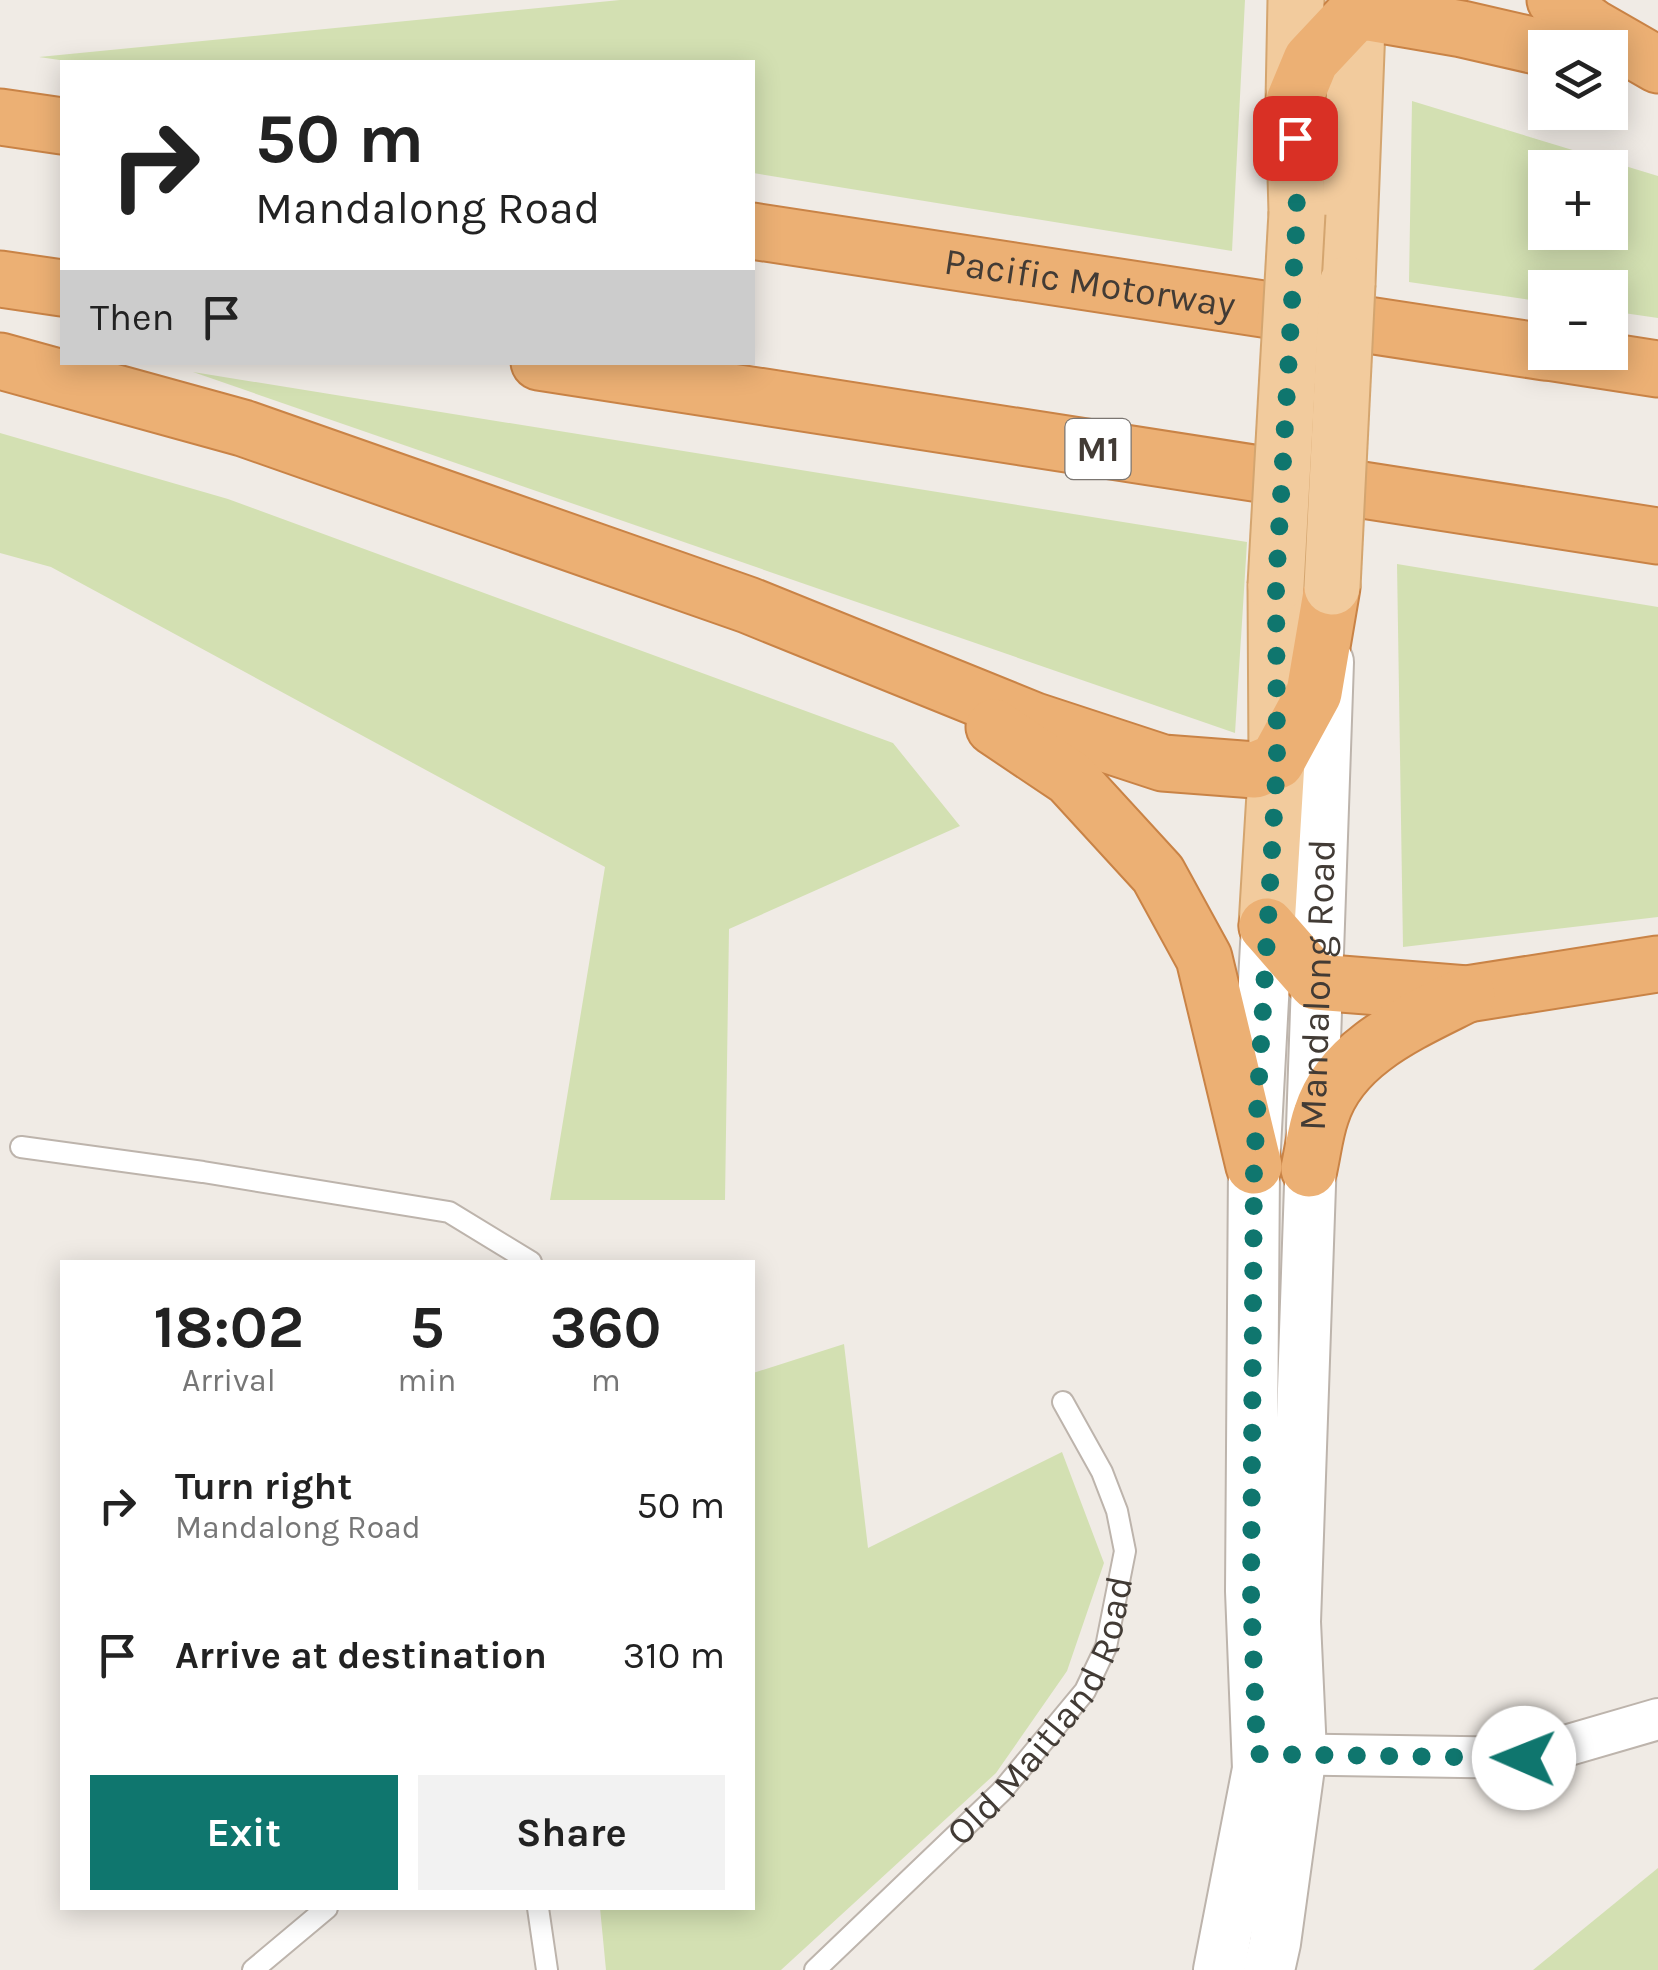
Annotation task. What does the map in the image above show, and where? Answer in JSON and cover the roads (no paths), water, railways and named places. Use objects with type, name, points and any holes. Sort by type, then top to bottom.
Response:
[{"type":"highway","points":[[1555,0],[1592,27],[1658,65]]},
{"type":"highway","points":[[1294,101],[1311,60],[1357,6],[1528,44]]},
{"type":"highway","points":[[1628,71],[1658,80]]},
{"type":"highway","points":[[0,116],[60,126]]},
{"type":"highway","name":"Pacific Motorway","points":[[755,231],[1528,349]]},
{"type":"highway","points":[[0,279],[60,288]]},
{"type":"highway","points":[[0,361],[243,428],[748,605],[1035,720],[1162,764],[1254,770],[1277,761],[1314,694],[1332,587]]},
{"type":"highway","name":"Pacific Motorway","points":[[1628,364],[1658,369]]},
{"type":"highway","name":"M1","points":[[558,365],[1658,536]]},
{"type":"highway","points":[[908,669],[1070,778],[1158,874],[1204,958],[1254,1166]]},
{"type":"highway","points":[[1267,926],[1316,982],[1467,994],[1658,964]]},
{"type":"highway","points":[[1308,1168],[1322,1112],[1350,1067],[1388,1034],[1467,994]]},
{"type":"main road","name":"Mandalong Road","points":[[1296,0],[1294,101],[1324,214],[1332,587]]},
{"type":"main road","name":"Mandalong Road","points":[[1267,926],[1277,761],[1276,585],[1324,214],[1357,6]]},
{"type":"street","name":"Mandalong Road","points":[[1269,1970],[1276,1944],[1279,1753],[1295,1622],[1308,1168],[1332,587]]},
{"type":"street","name":"Mandalong Road","points":[[1218,1970],[1254,1787],[1279,1753],[1251,1592],[1254,1166],[1267,926]]},
{"type":"street","points":[[1279,1753],[1524,1758],[1658,1718]]},
{"type":"lane","points":[[21,1147],[450,1212],[528,1260]]},
{"type":"lane","name":"Old Maitland Road","points":[[814,1970],[1012,1779],[1085,1691],[1106,1646],[1125,1552],[1118,1511],[1102,1472],[1063,1402]]},
{"type":"lane","points":[[253,1970],[325,1910]]},
{"type":"lane","points":[[538,1910],[547,1970]]}]
